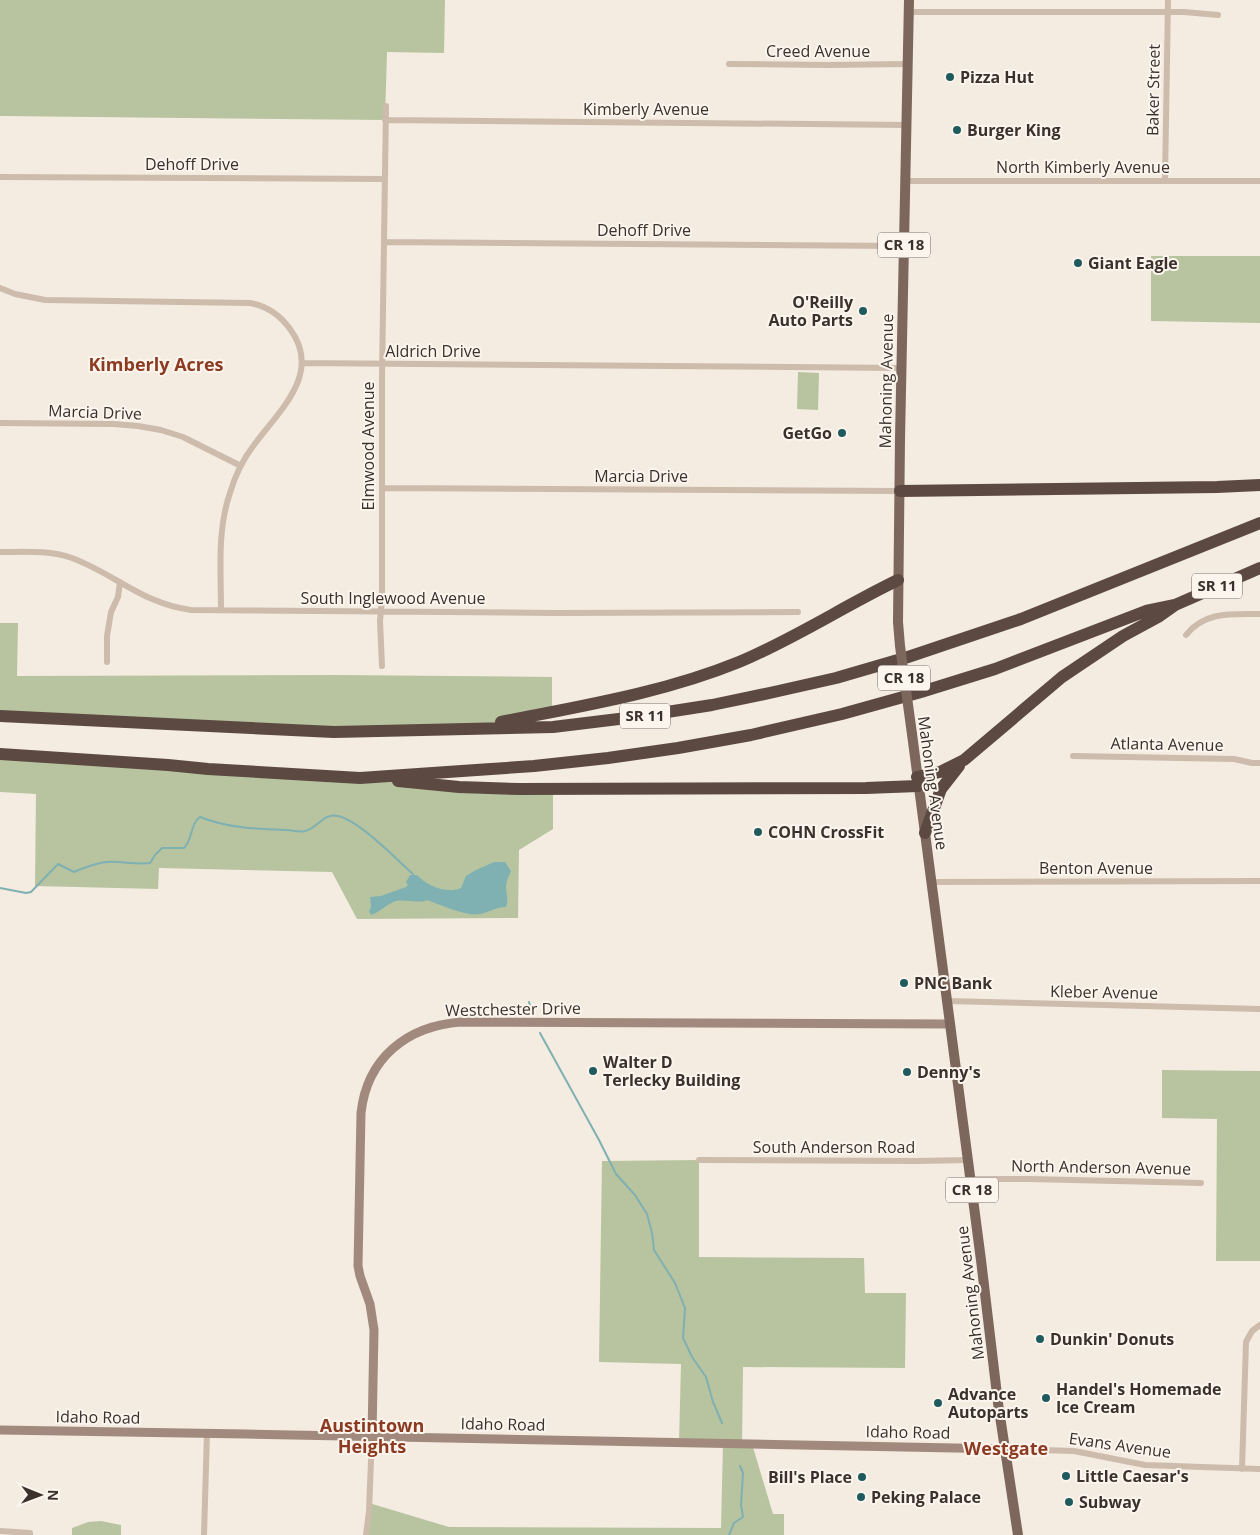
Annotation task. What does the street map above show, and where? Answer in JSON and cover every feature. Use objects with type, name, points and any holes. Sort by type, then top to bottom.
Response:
[{"type":"highway","points":[[900,491],[1260,485]]},
{"type":"highway","name":"SR 11","points":[[0,716],[307,731],[393,732],[554,727],[626,718],[720,703],[836,678],[908,657],[1021,619],[1260,523]]},
{"type":"highway","name":"SR 11","points":[[0,754],[360,778],[534,766],[678,748],[750,735],[842,714],[921,692],[995,668],[1146,611],[1175,605],[1260,568]]},
{"type":"highway","points":[[466,729],[618,699],[715,672],[767,649],[860,598],[898,580]]},
{"type":"highway","points":[[925,833],[941,789],[964,760],[1062,677],[1104,648],[1175,605]]},
{"type":"highway","points":[[360,778],[459,787],[519,789],[857,788],[917,782],[964,760]]},
{"type":"main road","name":"Mahoning Avenue","points":[[909,0],[898,622],[917,782],[1018,1535]]},
{"type":"street","name":"Baker Street","points":[[1165,180],[1168,0]]},
{"type":"street","points":[[909,12],[1168,12],[1218,15]]},
{"type":"street","name":"Creed Avenue","points":[[729,64],[908,64]]},
{"type":"street","name":"Elmwood Avenue","points":[[382,666],[386,106]]},
{"type":"street","name":"Kimberly Avenue","points":[[385,120],[907,125]]},
{"type":"street","name":"Dehoff Drive","points":[[0,177],[385,180]]},
{"type":"street","name":"North Kimberly Avenue","points":[[906,181],[1260,181]]},
{"type":"street","name":"Dehoff Drive","points":[[384,242],[904,246]]},
{"type":"street","points":[[0,288],[15,294],[45,300],[241,302],[255,304],[271,310],[285,322],[293,333],[298,344],[302,364],[300,377],[292,395],[253,446],[241,466],[230,493],[223,522],[221,610]]},
{"type":"street","name":"Aldrich Drive","points":[[302,364],[902,368]]},
{"type":"street","name":"Marcia Drive","points":[[0,423],[114,424],[161,430],[183,437],[241,466]]},
{"type":"street","name":"Marcia Drive","points":[[382,488],[900,491]]},
{"type":"street","name":"South Inglewood Avenue","points":[[0,552],[46,553],[83,562],[152,600],[191,610],[722,614],[798,612]]},
{"type":"street","points":[[107,662],[107,636],[111,612],[118,597],[120,582]]},
{"type":"street","points":[[1186,635],[1196,624],[1211,617],[1260,614]]},
{"type":"street","name":"Atlanta Avenue","points":[[1073,756],[1234,759],[1260,763]]},
{"type":"street","name":"Benton Avenue","points":[[931,882],[1260,881]]},
{"type":"street","name":"Kleber Avenue","points":[[947,1002],[1260,1009]]},
{"type":"street","name":"Westchester Drive","points":[[372,1436],[374,1330],[370,1304],[358,1266],[361,1113],[372,1075],[385,1056],[401,1042],[431,1026],[461,1022],[950,1024]]},
{"type":"street","name":"South Anderson Road","points":[[699,1160],[968,1160]]},
{"type":"street","name":"North Anderson Avenue","points":[[971,1179],[1201,1183]]},
{"type":"street","points":[[1242,1468],[1246,1342],[1252,1330],[1260,1325]]},
{"type":"street","name":"Idaho Road","points":[[0,1430],[1006,1449]]},
{"type":"street","points":[[204,1535],[207,1433]]},
{"type":"street","points":[[366,1535],[369,1511],[372,1436]]},
{"type":"street","name":"Evans Avenue","points":[[1006,1449],[1074,1451],[1145,1465],[1260,1469]]},
{"type":"street","points":[[0,1532],[30,1533],[30,1535]]},
{"type":"green space","points":[[0,0],[445,0],[444,53],[387,52],[385,120],[0,116]]},
{"type":"green space","points":[[1151,256],[1260,256],[1260,323],[1151,321]]},
{"type":"green space","points":[[798,372],[819,373],[818,410],[797,409]]},
{"type":"green space","points":[[0,623],[18,623],[17,676],[335,675],[552,677],[552,712],[466,729],[393,732],[0,716]]},
{"type":"green space","points":[[0,754],[553,789],[553,829],[519,850],[518,918],[357,919],[332,872],[159,868],[158,889],[35,886],[36,794],[0,792]]},
{"type":"green space","points":[[1162,1070],[1260,1071],[1260,1261],[1216,1261],[1217,1119],[1162,1118]]},
{"type":"green space","points":[[699,1160],[699,1257],[864,1258],[865,1293],[906,1293],[905,1368],[743,1367],[742,1444],[752,1444],[773,1514],[784,1514],[784,1535],[366,1535],[369,1503],[449,1527],[721,1528],[723,1444],[679,1443],[681,1364],[599,1362],[602,1161]]},
{"type":"green space","points":[[101,1521],[121,1525],[121,1535],[72,1535],[72,1528],[88,1522]]},
{"type":"water","points":[[494,862],[505,862],[511,871],[506,885],[506,907],[480,914],[468,914],[427,900],[421,902],[396,901],[371,915],[369,911],[371,907],[370,897],[381,896],[406,887],[408,885],[406,882],[410,875],[417,875],[426,883],[438,888],[456,890],[461,888],[466,876]]},
{"type":"waterway","points":[[0,888],[26,893],[31,892],[58,864],[74,872],[107,862],[150,863],[162,848],[184,848],[200,817],[231,826],[301,832],[309,830],[329,816],[338,816],[357,825],[388,850],[413,874]]},
{"type":"waterway","points":[[529,1002],[532,1012]]},
{"type":"waterway","points":[[540,1033],[616,1174],[635,1195],[647,1214],[654,1250],[675,1283],[685,1308],[683,1338],[692,1357],[706,1377],[713,1402],[722,1423]]},
{"type":"waterway","points":[[729,1535],[734,1523],[743,1517],[741,1505],[743,1473],[740,1466]]},
{"type":"place","name":"Pizza Hut","points":[[950,77]]},
{"type":"place","name":"Burger King","points":[[957,130]]},
{"type":"place","name":"Giant Eagle","points":[[1078,263]]},
{"type":"place","name":"O'Reilly Auto Parts","points":[[863,311]]},
{"type":"place","name":"GetGo","points":[[842,433]]},
{"type":"place","name":"COHN CrossFit","points":[[758,832]]},
{"type":"place","name":"PNC Bank","points":[[904,983]]},
{"type":"place","name":"Walter D Terlecky Building","points":[[593,1071]]},
{"type":"place","name":"Denny's","points":[[907,1072]]},
{"type":"place","name":"Dunkin' Donuts","points":[[1040,1339]]},
{"type":"place","name":"Handel's Homemade Ice Cream","points":[[1046,1398]]},
{"type":"place","name":"Advance Autoparts","points":[[938,1403]]},
{"type":"place","name":"Little Caesar's","points":[[1066,1476]]},
{"type":"place","name":"Bill's Place","points":[[862,1477]]},
{"type":"place","name":"Peking Palace","points":[[861,1497]]},
{"type":"place","name":"Subway","points":[[1069,1502]]},
{"type":"district","name":"Kimberly Acres","points":[[156,365]]},
{"type":"district","name":"Austintown Heights","points":[[372,1436]]},
{"type":"district","name":"Westgate","points":[[1006,1449]]}]
